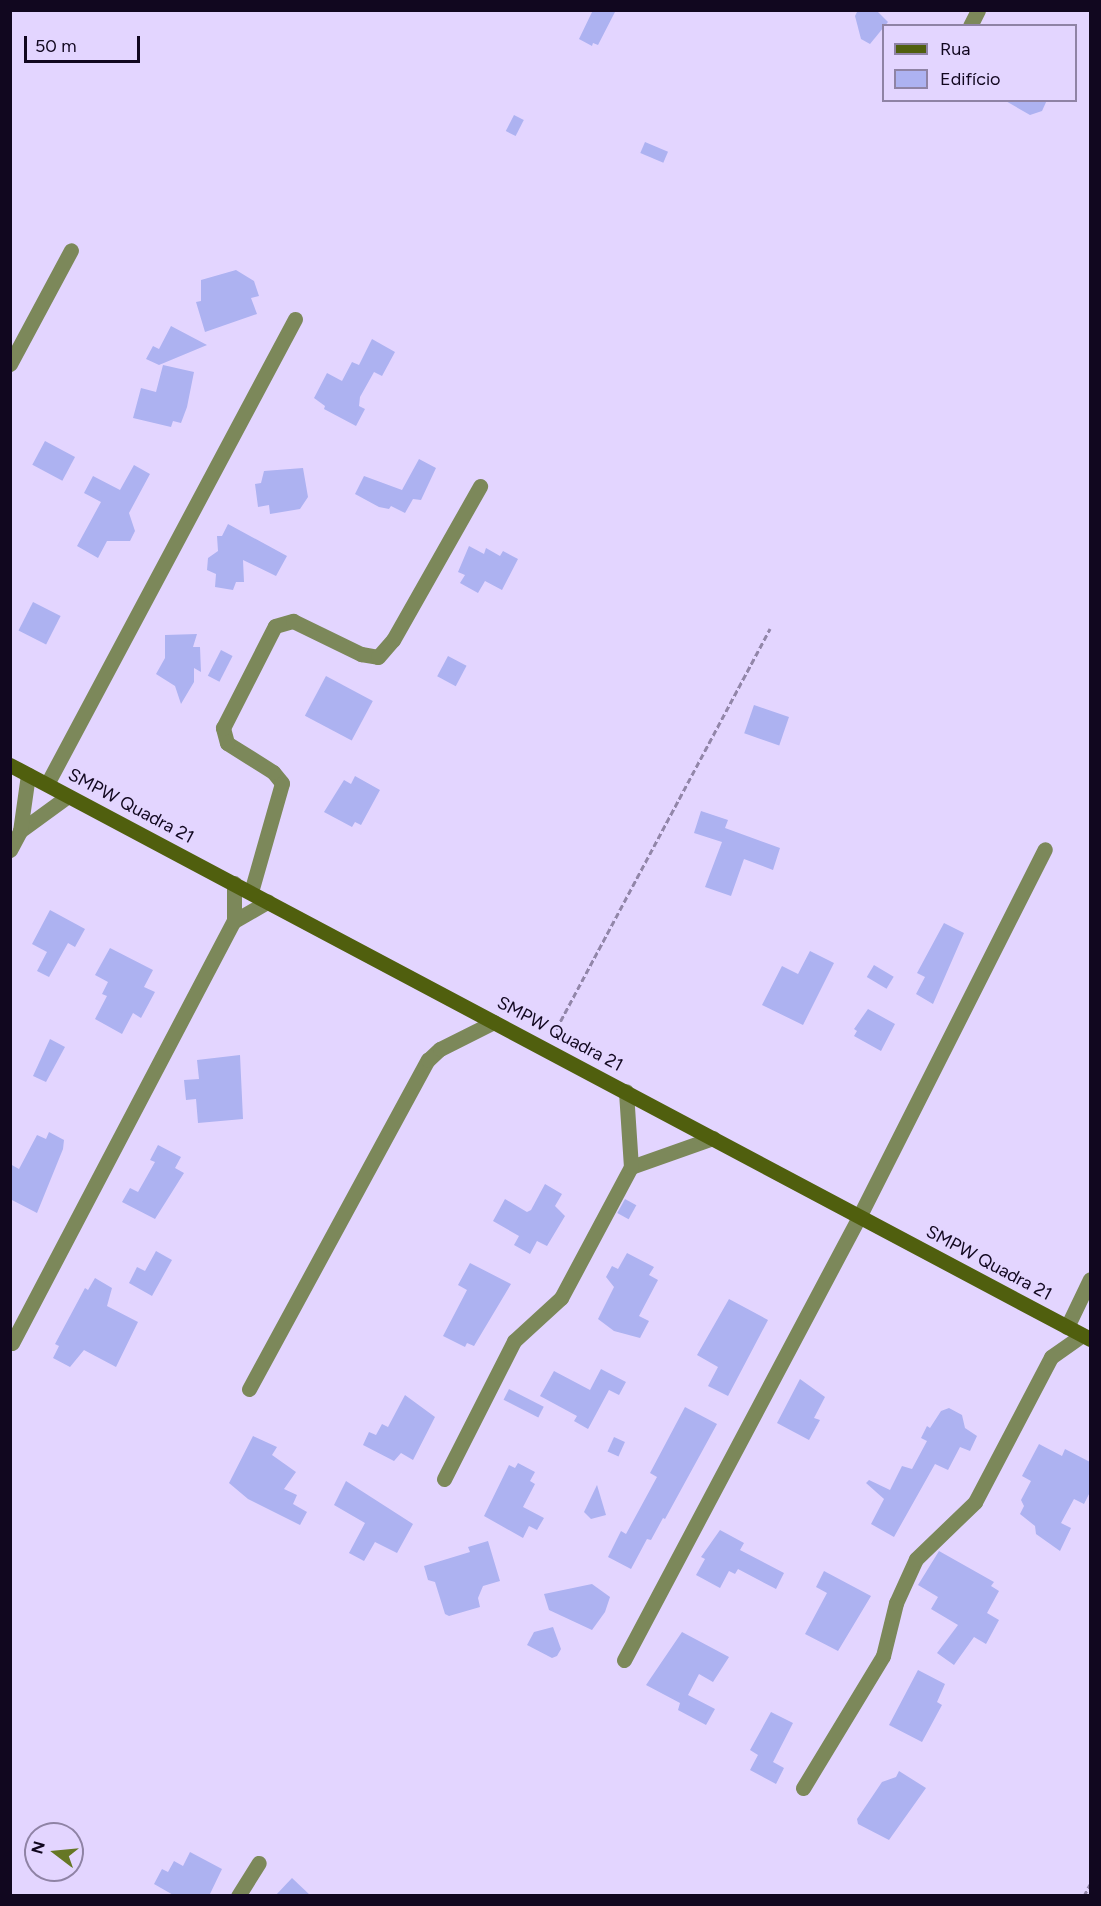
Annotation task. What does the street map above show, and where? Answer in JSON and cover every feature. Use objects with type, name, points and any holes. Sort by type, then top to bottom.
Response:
[{"type":"street","points":[[971,24],[978,10]]},
{"type":"street","points":[[10,364],[71,250]]},
{"type":"street","points":[[47,784],[295,319]]},
{"type":"street","points":[[251,892],[282,783],[273,772],[227,743],[223,728],[275,626],[293,621],[361,654],[378,657],[393,640],[480,486]]},
{"type":"street","name":"SMPW Quadra 21","points":[[10,765],[1086,1337]]},
{"type":"street","points":[[10,850],[20,831],[28,775]]},
{"type":"street","points":[[20,831],[68,795]]},
{"type":"street","points":[[624,1660],[859,1217],[1045,849]]},
{"type":"street","points":[[12,1343],[234,921],[234,883]]},
{"type":"street","points":[[234,921],[268,901]]},
{"type":"street","points":[[249,1389],[428,1060],[440,1049],[494,1022]]},
{"type":"street","points":[[444,1479],[514,1341],[561,1298],[631,1167],[626,1091]]},
{"type":"street","points":[[631,1167],[713,1138]]},
{"type":"street","points":[[1067,1327],[1090,1279]]},
{"type":"street","points":[[803,1788],[883,1656],[896,1603],[916,1559],[975,1502],[1051,1357],[1086,1337]]},
{"type":"street","points":[[238,1896],[259,1863]]},
{"type":"path","points":[[546,1049],[770,628]]},
{"type":"path","points":[[1084,1896],[1090,1884]]},
{"type":"building","points":[[593,10],[616,10],[598,45],[593,43],[592,46],[579,39]]},
{"type":"building","points":[[858,10],[876,10],[888,22],[882,24],[882,29],[870,44],[861,39],[855,16]]},
{"type":"building","points":[[1007,102],[1046,102],[1042,111],[1030,115]]},
{"type":"building","points":[[514,115],[524,120],[516,136],[506,131]]},
{"type":"building","points":[[645,142],[668,152],[663,163],[640,153]]},
{"type":"building","points":[[236,270],[254,281],[259,296],[251,298],[257,314],[205,332],[196,302],[201,301],[201,280]]},
{"type":"building","points":[[171,326],[207,345],[159,365],[146,359],[153,346],[159,349]]},
{"type":"building","points":[[372,339],[395,352],[382,376],[374,372],[360,397],[359,406],[365,409],[356,426],[324,409],[325,406],[314,398],[327,373],[342,381],[352,362],[359,365]]},
{"type":"building","points":[[163,365],[194,372],[187,407],[181,423],[173,421],[171,427],[133,418],[141,388],[156,392]]},
{"type":"building","points":[[45,441],[75,457],[62,481],[32,465]]},
{"type":"building","points":[[419,459],[436,468],[421,500],[413,499],[405,513],[391,506],[389,509],[379,507],[355,494],[364,476],[402,490]]},
{"type":"building","points":[[134,465],[150,474],[129,513],[135,531],[130,541],[107,541],[98,558],[77,546],[101,502],[84,493],[93,476],[120,490]]},
{"type":"building","points":[[303,468],[308,497],[300,509],[270,514],[269,505],[258,507],[255,484],[261,483],[264,471]]},
{"type":"building","points":[[228,524],[287,556],[276,576],[243,560],[244,582],[236,582],[233,590],[215,587],[216,574],[207,570],[208,558],[218,551],[217,536],[222,536]]},
{"type":"building","points":[[469,546],[484,554],[486,548],[500,556],[503,551],[518,559],[502,590],[485,581],[478,593],[460,583],[465,575],[458,572]]},
{"type":"building","points":[[33,602],[61,616],[46,645],[18,631]]},
{"type":"building","points":[[197,634],[193,647],[200,647],[201,672],[194,668],[194,682],[181,704],[175,686],[156,674],[165,658],[165,635]]},
{"type":"building","points":[[221,650],[233,656],[219,682],[208,676]]},
{"type":"building","points":[[448,656],[467,666],[456,686],[437,676]]},
{"type":"building","points":[[326,676],[373,701],[352,741],[305,716]]},
{"type":"building","points":[[754,705],[789,717],[779,745],[744,733]]},
{"type":"building","points":[[355,776],[380,790],[361,825],[355,822],[352,827],[324,812],[344,780],[351,784]]},
{"type":"building","points":[[701,811],[728,820],[725,828],[780,848],[773,870],[744,859],[731,896],[705,887],[722,842],[694,833]]},
{"type":"building","points":[[50,910],[85,929],[75,947],[68,943],[49,977],[37,971],[47,952],[32,944]]},
{"type":"building","points":[[944,923],[964,933],[933,1004],[916,994],[925,977],[917,973]]},
{"type":"building","points":[[110,948],[153,970],[144,987],[155,992],[141,1018],[133,1013],[122,1034],[95,1019],[107,996],[102,994],[108,982],[95,975]]},
{"type":"building","points":[[810,951],[834,963],[803,1025],[762,1005],[782,966],[798,974]]},
{"type":"building","points":[[874,965],[894,977],[887,989],[867,977]]},
{"type":"building","points":[[868,1009],[895,1024],[881,1051],[854,1036],[857,1031],[854,1029]]},
{"type":"building","points":[[50,1039],[65,1047],[46,1082],[33,1076]]},
{"type":"building","points":[[240,1055],[243,1119],[198,1123],[196,1099],[186,1100],[184,1080],[199,1079],[197,1060]]},
{"type":"building","points":[[49,1132],[64,1140],[63,1149],[37,1213],[10,1199],[10,1164],[19,1169],[37,1135],[46,1139]]},
{"type":"building","points":[[158,1145],[181,1157],[175,1168],[184,1173],[155,1219],[122,1202],[130,1188],[138,1192],[155,1162],[150,1160]]},
{"type":"building","points":[[545,1184],[562,1194],[555,1206],[565,1216],[547,1246],[537,1241],[530,1254],[514,1245],[519,1236],[493,1221],[505,1199],[527,1212],[531,1210]]},
{"type":"building","points":[[625,1199],[636,1205],[629,1219],[617,1213]]},
{"type":"building","points":[[156,1251],[172,1260],[152,1296],[129,1283],[137,1267],[145,1271]]},
{"type":"building","points":[[627,1253],[654,1267],[649,1275],[658,1280],[639,1316],[649,1321],[640,1338],[614,1331],[598,1319],[614,1287],[606,1277],[612,1266],[618,1269]]},
{"type":"building","points":[[470,1263],[511,1284],[474,1346],[467,1343],[465,1347],[443,1336],[467,1290],[458,1285]]},
{"type":"building","points":[[95,1278],[112,1288],[107,1306],[138,1322],[116,1367],[84,1350],[70,1367],[53,1358],[59,1346],[55,1344],[85,1288],[88,1290]]},
{"type":"building","points":[[729,1299],[768,1320],[728,1396],[708,1386],[718,1367],[697,1355]]},
{"type":"building","points":[[601,1369],[626,1382],[619,1395],[609,1390],[588,1429],[574,1421],[577,1416],[540,1396],[554,1371],[590,1390]]},
{"type":"building","points":[[800,1379],[825,1397],[814,1418],[820,1420],[809,1440],[777,1423]]},
{"type":"building","points":[[509,1389],[544,1407],[538,1417],[504,1400]]},
{"type":"building","points":[[405,1395],[435,1417],[413,1460],[401,1453],[394,1461],[363,1445],[369,1432],[376,1435],[382,1424],[388,1427]]},
{"type":"building","points":[[685,1407],[717,1424],[665,1519],[663,1518],[651,1540],[647,1539],[631,1569],[608,1557],[621,1531],[626,1534],[657,1477],[650,1473]]},
{"type":"building","points":[[949,1408],[962,1415],[965,1428],[977,1436],[970,1451],[960,1447],[948,1470],[935,1464],[894,1537],[871,1524],[884,1499],[866,1483],[869,1480],[890,1490],[902,1466],[912,1469],[927,1441],[921,1438],[927,1426],[930,1428],[941,1411]]},
{"type":"building","points":[[253,1436],[277,1447],[272,1455],[296,1472],[284,1489],[297,1495],[293,1504],[307,1512],[300,1525],[248,1499],[229,1483]]},
{"type":"building","points":[[614,1437],[625,1442],[618,1456],[607,1452]]},
{"type":"building","points":[[1039,1444],[1062,1456],[1065,1449],[1090,1462],[1090,1492],[1084,1504],[1074,1499],[1061,1523],[1071,1528],[1060,1551],[1036,1534],[1035,1526],[1020,1514],[1024,1506],[1021,1500],[1031,1481],[1022,1476]]},
{"type":"building","points":[[518,1463],[535,1472],[530,1481],[535,1484],[523,1507],[544,1518],[537,1530],[529,1526],[523,1538],[484,1516],[509,1465],[515,1468]]},
{"type":"building","points":[[346,1481],[413,1524],[397,1553],[375,1542],[364,1561],[349,1553],[365,1523],[334,1505]]},
{"type":"building","points":[[597,1485],[606,1515],[591,1519],[584,1512]]},
{"type":"building","points":[[720,1530],[744,1543],[740,1550],[784,1573],[776,1589],[738,1569],[735,1574],[729,1571],[720,1588],[696,1575],[705,1559],[701,1557]]},
{"type":"building","points":[[488,1541],[500,1581],[483,1586],[478,1598],[480,1607],[449,1616],[445,1614],[435,1582],[428,1580],[424,1566],[470,1552],[468,1547]]},
{"type":"building","points":[[939,1551],[994,1582],[991,1586],[999,1591],[987,1613],[999,1620],[986,1644],[974,1637],[954,1665],[937,1653],[958,1625],[931,1609],[938,1597],[918,1585]]},
{"type":"building","points":[[824,1571],[871,1596],[838,1651],[805,1634],[827,1593],[816,1587]]},
{"type":"building","points":[[592,1584],[610,1597],[605,1612],[592,1630],[549,1610],[544,1594]]},
{"type":"building","points":[[553,1627],[561,1649],[557,1656],[552,1658],[527,1645],[534,1632]]},
{"type":"building","points":[[682,1632],[729,1657],[713,1682],[699,1674],[688,1695],[715,1709],[706,1725],[678,1710],[680,1703],[646,1685]]},
{"type":"building","points":[[918,1670],[945,1684],[937,1702],[942,1705],[922,1742],[889,1725]]},
{"type":"building","points":[[771,1712],[793,1723],[773,1762],[784,1768],[776,1784],[750,1770],[758,1755],[750,1750]]},
{"type":"building","points":[[899,1771],[926,1788],[889,1840],[858,1824],[857,1819],[882,1782],[896,1777]]},
{"type":"building","points":[[190,1852],[222,1869],[209,1896],[175,1896],[154,1884],[162,1869],[168,1872],[174,1861],[183,1866]]},
{"type":"building","points":[[292,1878],[311,1896],[275,1896]]}]
